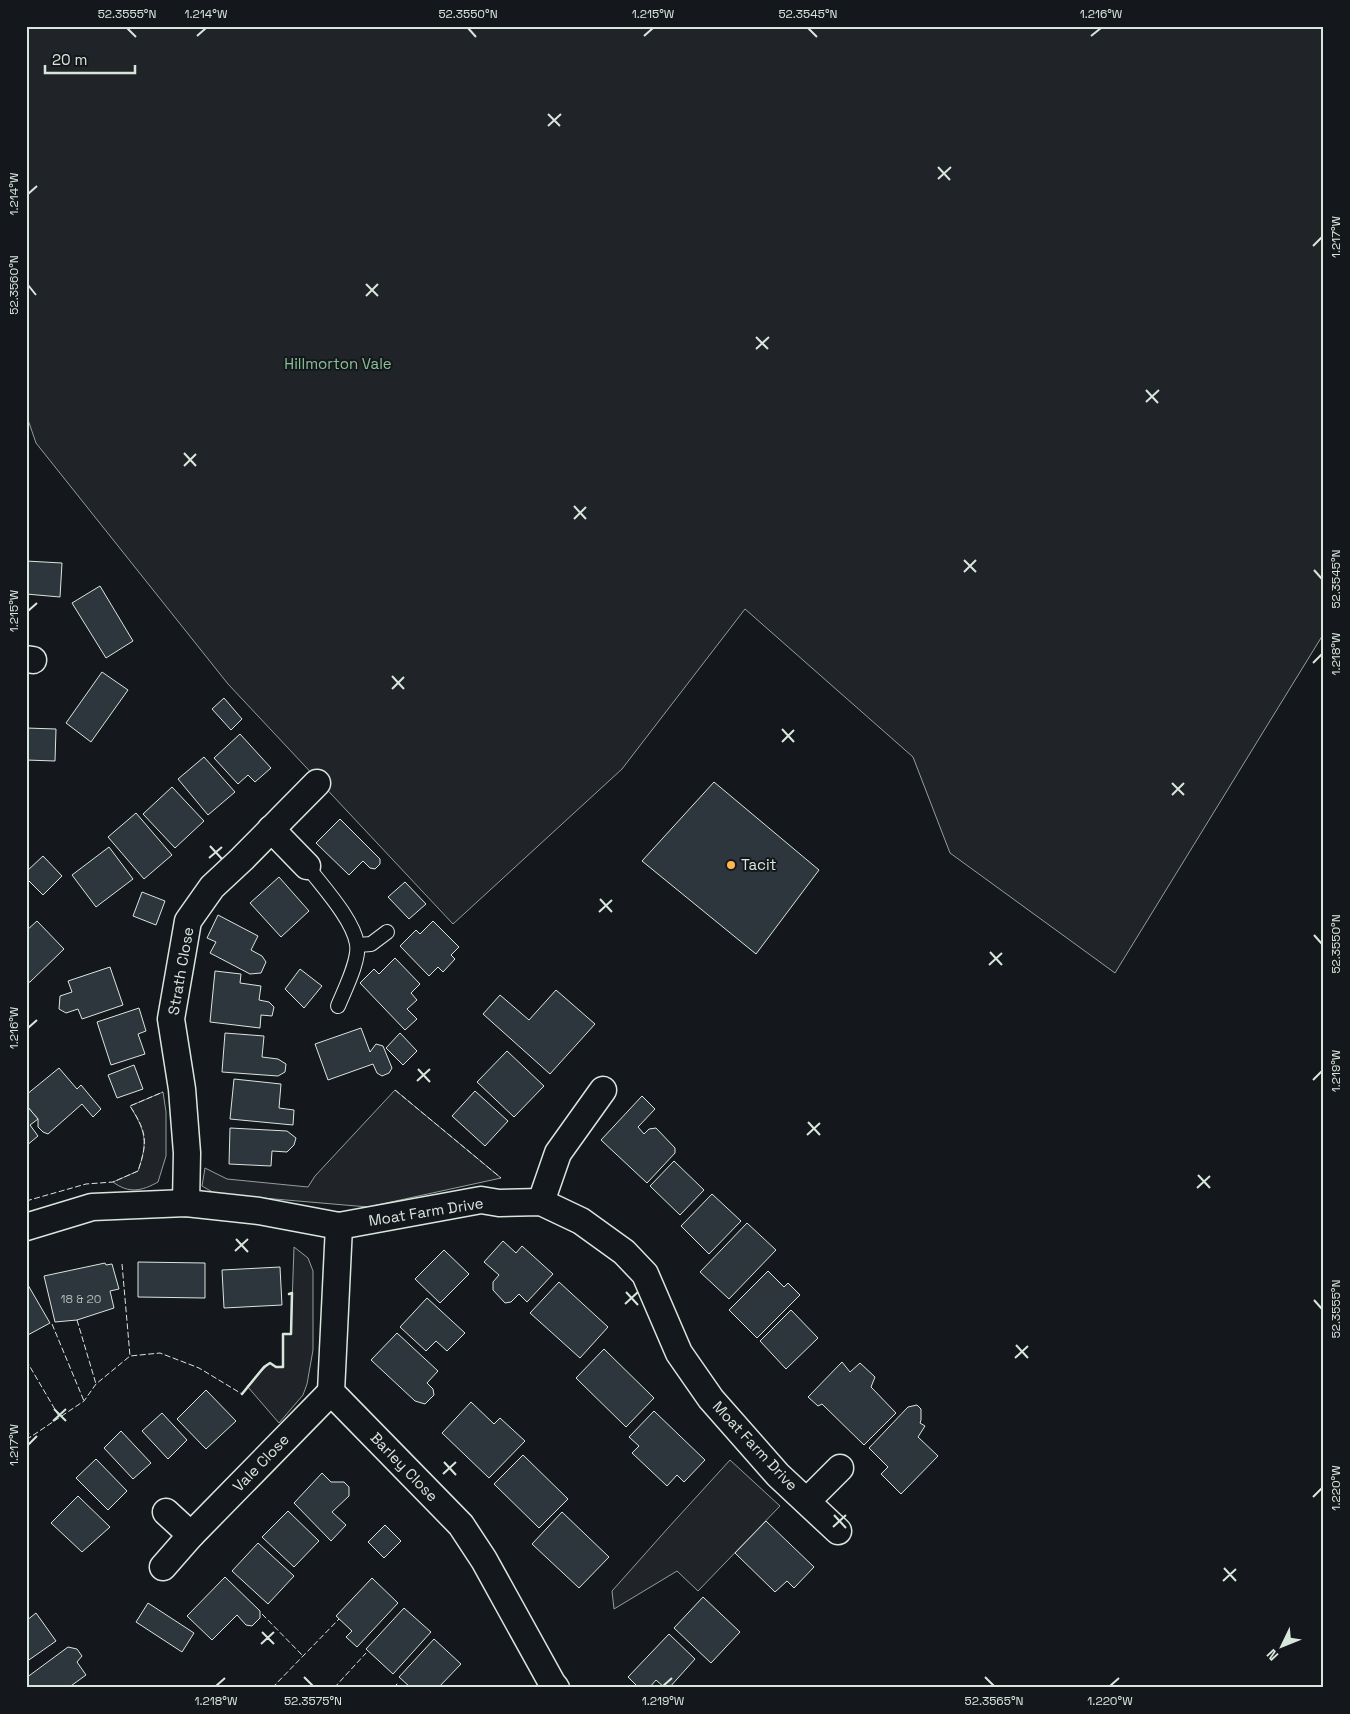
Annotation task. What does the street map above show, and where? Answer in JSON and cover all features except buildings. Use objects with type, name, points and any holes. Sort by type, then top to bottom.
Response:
[{"type":"street","name":"Strath Close","points":[[186,1204],[187,1154],[182,1089],[171,1019],[188,922],[212,887],[317,783]]},
{"type":"street","points":[[271,829],[307,866]]},
{"type":"street","points":[[540,1202],[558,1153],[602,1090]]},
{"type":"street","name":"Moat Farm Drive","points":[[26,1227],[92,1207],[186,1204],[259,1211],[339,1226],[481,1200],[499,1203],[540,1202],[581,1221],[624,1252],[645,1274],[679,1353],[711,1399],[778,1475],[807,1500],[838,1531]]},
{"type":"street","points":[[331,1392],[339,1226]]},
{"type":"street","name":"Vale Close","points":[[163,1567],[191,1535],[331,1392]]},
{"type":"street","name":"Barley Close","points":[[331,1392],[461,1525],[484,1560],[556,1688]]},
{"type":"street","name":"Moat Farm Drive","points":[[807,1500],[840,1468]]},
{"type":"street","points":[[166,1512],[191,1535]]},
{"type":"lane","points":[[307,866],[341,910],[358,945],[356,958],[338,1006]]},
{"type":"lane","points":[[358,945],[371,944],[387,932]]},
{"type":"green space","name":"Hillmorton Vale","points":[[26,26],[1324,26],[1324,633],[1115,973],[950,853],[913,757],[745,609],[622,769],[453,924],[228,684],[36,443],[26,414]]},
{"type":"green space","points":[[395,1090],[501,1178],[368,1207],[216,1194],[202,1186],[205,1168],[227,1179],[308,1187],[315,1176]]},
{"type":"green space","points":[[163,1092],[166,1112],[166,1156],[158,1182],[136,1190],[119,1186],[113,1182],[138,1171],[144,1145],[142,1130],[130,1106]]},
{"type":"green space","points":[[294,1247],[308,1258],[313,1271],[313,1350],[307,1384],[303,1395],[279,1423],[247,1386],[270,1363],[276,1367],[283,1366],[283,1334],[291,1334]]},
{"type":"green space","points":[[730,1460],[780,1506],[698,1591],[677,1571],[614,1609],[612,1591]]},
{"type":"fence","points":[[395,1090],[501,1178]]},
{"type":"fence","points":[[26,1201],[86,1184],[113,1182],[138,1171],[143,1152],[144,1137],[140,1123],[130,1106],[163,1092]]},
{"type":"fence","points":[[122,1264],[130,1356]]},
{"type":"fence","points":[[77,1320],[96,1384]]},
{"type":"fence","points":[[52,1324],[84,1401]]},
{"type":"fence","points":[[26,1440],[84,1401],[96,1384],[130,1356],[160,1353],[199,1368],[242,1394]]},
{"type":"fence","points":[[26,1360],[60,1418]]},
{"type":"fence","points":[[26,1429],[31,1437]]},
{"type":"fence","points":[[262,1614],[303,1656]]},
{"type":"fence","points":[[272,1688],[339,1619]]},
{"type":"fence","points":[[334,1688],[366,1653]]},
{"type":"fence","points":[[393,1688],[398,1683]]},
{"type":"wall","points":[[242,1394],[264,1367],[270,1363],[276,1367],[283,1367],[283,1334],[291,1334],[292,1293],[289,1294]]},
{"type":"place","name":"Tacit","points":[[731,865]]}]
